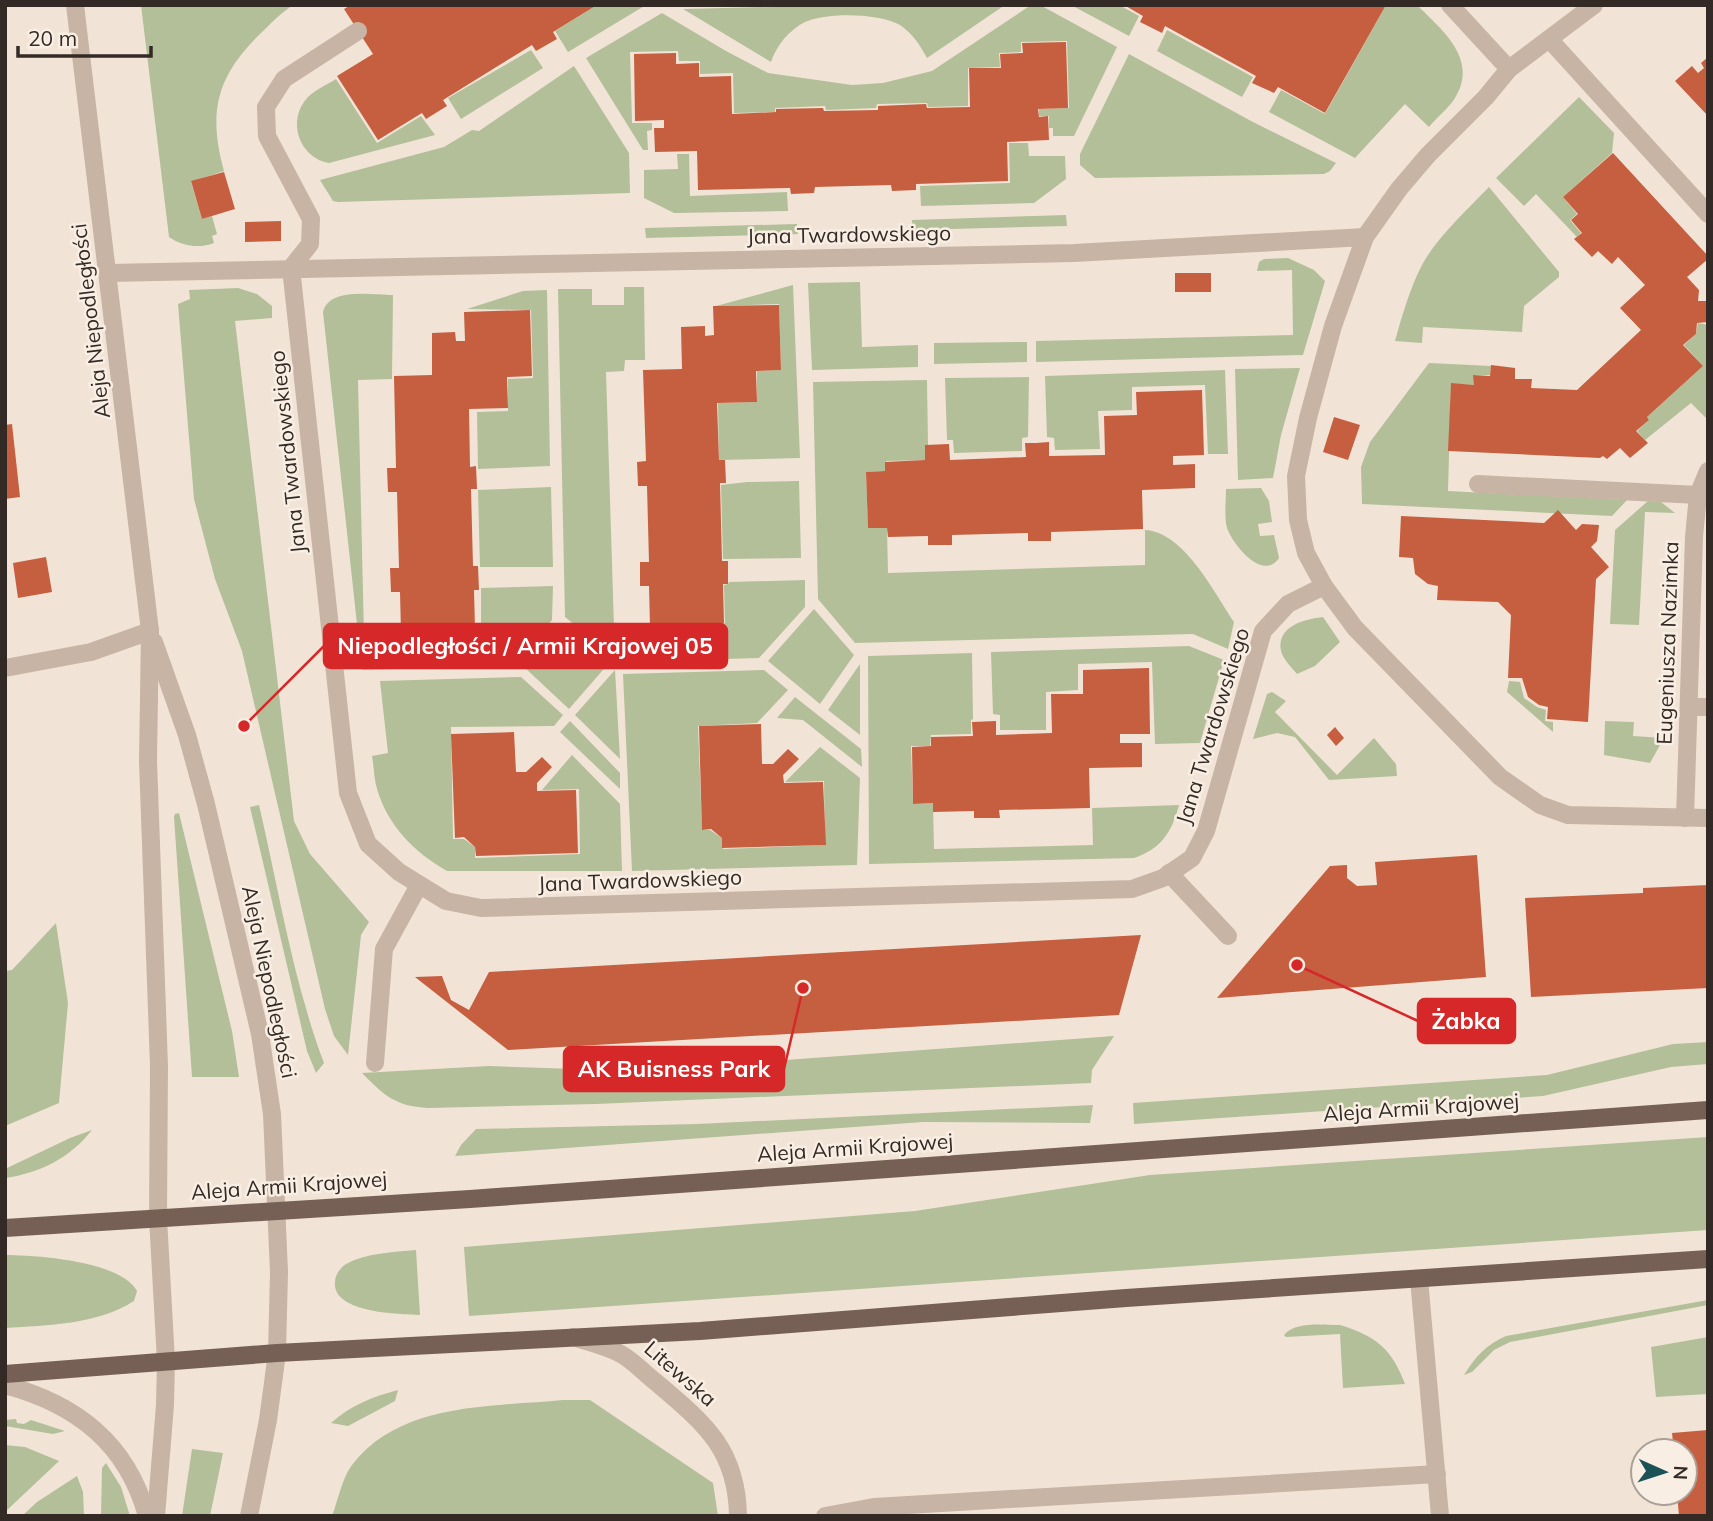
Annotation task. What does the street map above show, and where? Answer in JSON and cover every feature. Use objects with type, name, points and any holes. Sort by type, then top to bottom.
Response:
[{"type":"main road","name":"Aleja Armii Krajowej","points":[[5,1227],[470,1199],[1708,1110]]},
{"type":"main road","points":[[5,1374],[277,1353],[700,1331],[1126,1298],[1708,1259]]},
{"type":"street","name":"Aleja Niepodległości","points":[[75,5],[150,631],[148,761],[159,1066],[159,1218],[166,1361],[156,1516]]},
{"type":"street","points":[[1450,5],[1509,69]]},
{"type":"street","points":[[1594,5],[1509,69],[1486,97],[1428,155],[1399,189],[1365,237],[1333,326],[1308,418],[1296,476],[1298,520],[1306,553],[1324,586],[1354,628],[1500,777],[1540,805],[1568,815],[1708,818]]},
{"type":"street","points":[[291,268],[310,244],[311,219],[267,136],[266,107],[284,79],[358,31]]},
{"type":"street","points":[[1549,39],[1708,214]]},
{"type":"street","name":"Jana Twardowskiego","points":[[108,273],[1074,253],[1365,237]]},
{"type":"street","name":"Jana Twardowskiego","points":[[291,268],[348,793],[368,844],[399,872],[446,901],[481,908],[1132,889],[1163,878],[1192,858],[1206,831],[1263,631],[1288,604],[1324,586]]},
{"type":"street","name":"Eugeniusza Nazimka","points":[[1685,818],[1694,537],[1698,495],[1708,471]]},
{"type":"street","points":[[1478,484],[1698,495]]},
{"type":"street","name":"Aleja Niepodległości","points":[[150,631],[191,747],[260,1034],[272,1114],[279,1272],[277,1353],[268,1420],[248,1516]]},
{"type":"street","points":[[5,668],[91,652],[150,631]]},
{"type":"street","points":[[1689,707],[1708,707]]},
{"type":"street","points":[[1169,873],[1228,936]]},
{"type":"street","points":[[375,1063],[384,949],[419,885]]},
{"type":"street","points":[[1419,1279],[1440,1516]]},
{"type":"street","name":"Litewska","points":[[573,1337],[621,1353],[700,1419],[720,1445],[731,1471],[738,1500],[738,1516]]},
{"type":"street","points":[[5,1385],[36,1393],[91,1425],[117,1450],[141,1491],[147,1516]]},
{"type":"street","points":[[831,1515],[874,1507],[1437,1474]]},
{"type":"green space","points":[[141,5],[293,5],[245,50],[225,81],[217,114],[219,150],[224,171],[191,182],[202,219],[212,216],[217,234],[212,236],[214,243],[208,245],[191,246],[169,237]]},
{"type":"green space","points":[[597,5],[646,5],[568,52],[555,31]]},
{"type":"green space","points":[[1005,5],[927,58],[916,40],[900,25],[867,16],[839,15],[799,25],[784,39],[771,62],[683,9]]},
{"type":"green space","points":[[1031,5],[1040,5],[1117,47],[1074,136],[1053,136],[1053,128],[1049,128],[1049,116],[1039,116],[1039,109],[1069,108],[1067,41],[1021,42],[1021,52],[999,53],[1000,67],[968,68],[968,106],[877,104],[876,108],[826,110],[825,106],[775,108],[775,112],[734,113],[733,73],[700,74],[700,61],[679,61],[678,51],[630,52],[632,123],[652,123],[652,130],[647,131],[648,150],[643,150],[586,58],[662,13],[768,73],[852,85],[883,83],[932,71]]},
{"type":"green space","points":[[1071,5],[1119,5],[1139,16],[1129,36]]},
{"type":"green space","points":[[1386,5],[1417,5],[1446,35],[1460,58],[1463,71],[1455,98],[1429,127],[1405,104],[1355,158],[1269,112],[1281,90],[1325,114]]},
{"type":"green space","points":[[1167,30],[1253,77],[1242,97],[1157,51]]},
{"type":"green space","points":[[531,50],[543,68],[461,119],[448,98]]},
{"type":"green space","points":[[1129,54],[1251,121],[1336,163],[1324,174],[1095,178],[1080,165],[1080,154]]},
{"type":"green space","points":[[574,66],[629,153],[630,193],[338,202],[333,201],[320,180],[444,147],[472,130],[479,131]]},
{"type":"green space","points":[[336,79],[377,143],[421,116],[435,135],[329,163],[319,160],[303,146],[297,127],[298,116],[308,97]]},
{"type":"green space","points":[[1579,97],[1614,133],[1612,153],[1563,197],[1577,214],[1570,220],[1581,233],[1577,237],[1536,194],[1524,206],[1496,178]]},
{"type":"green space","points":[[1009,143],[1028,143],[1029,156],[1065,156],[1066,179],[1034,203],[921,206],[920,186],[1010,183]]},
{"type":"green space","points":[[677,154],[689,154],[690,196],[787,192],[788,211],[674,213],[644,198],[644,170],[678,169]]},
{"type":"green space","points":[[1489,187],[1559,272],[1559,277],[1524,306],[1522,332],[1423,327],[1422,343],[1395,341],[1410,293],[1428,255]]},
{"type":"green space","points":[[1066,215],[1067,226],[912,230],[912,220]]},
{"type":"green space","points":[[797,224],[798,234],[646,238],[645,228]]},
{"type":"green space","points":[[1288,258],[1314,270],[1325,281],[1303,355],[1036,362],[1036,341],[1293,335],[1292,270],[1257,271],[1259,262],[1264,259]]},
{"type":"green space","points":[[860,282],[862,347],[918,345],[918,367],[812,370],[808,283]]},
{"type":"green space","points":[[793,285],[800,458],[719,460],[718,403],[757,402],[757,371],[781,370],[779,304],[716,306]]},
{"type":"green space","points":[[624,287],[644,287],[645,360],[625,360],[624,371],[606,372],[614,627],[659,627],[660,646],[716,644],[716,624],[725,623],[724,585],[729,582],[805,580],[805,607],[759,658],[620,662],[565,617],[558,289],[592,289],[592,305],[624,305]]},
{"type":"green space","points":[[238,288],[257,294],[272,306],[272,318],[235,321],[294,821],[310,854],[369,922],[361,935],[348,1055],[334,1036],[325,1009],[242,651],[215,579],[194,499],[178,304],[190,299],[189,290]]},
{"type":"green space","points":[[547,290],[550,466],[478,469],[477,412],[508,411],[508,379],[533,378],[531,310],[467,309],[523,291]]},
{"type":"green space","points":[[393,295],[392,379],[358,380],[364,635],[393,634],[393,658],[471,656],[472,635],[481,634],[481,588],[553,586],[552,620],[512,666],[362,670],[323,312],[327,304],[342,296]]},
{"type":"green space","points":[[1698,323],[1708,325],[1708,417],[1691,403],[1645,440],[1637,431],[1649,420],[1647,417],[1703,366],[1684,345],[1696,334]]},
{"type":"green space","points":[[1027,342],[1027,362],[934,364],[934,343]]},
{"type":"green space","points":[[1429,363],[1491,366],[1490,375],[1474,375],[1474,385],[1451,384],[1448,491],[1627,500],[1612,516],[1362,504],[1361,467],[1370,442]]},
{"type":"green space","points":[[1300,368],[1281,435],[1273,478],[1238,480],[1235,369]]},
{"type":"green space","points":[[1225,370],[1228,454],[1208,454],[1205,385],[1132,387],[1132,410],[1098,411],[1100,449],[1055,450],[1054,438],[1047,437],[1045,376]]},
{"type":"green space","points":[[1029,377],[1028,437],[1022,438],[1022,451],[954,453],[953,440],[947,440],[945,378]]},
{"type":"green space","points":[[927,380],[928,445],[925,445],[925,460],[886,461],[885,471],[866,472],[868,528],[887,528],[888,573],[1145,565],[1145,530],[1159,533],[1173,541],[1197,566],[1234,622],[1228,649],[1193,634],[855,643],[818,599],[813,382]]},
{"type":"green space","points":[[799,481],[801,558],[723,559],[721,485]]},
{"type":"green space","points":[[551,487],[553,567],[480,567],[478,490]]},
{"type":"green space","points":[[1261,488],[1269,501],[1272,522],[1258,524],[1260,536],[1274,535],[1279,558],[1265,566],[1249,558],[1235,543],[1227,528],[1226,519],[1226,489]]},
{"type":"green space","points":[[1648,501],[1661,502],[1675,513],[1645,512],[1639,625],[1610,624],[1615,530]]},
{"type":"green space","points":[[814,609],[854,655],[820,704],[768,661]]},
{"type":"green space","points":[[1323,617],[1340,642],[1315,666],[1297,674],[1282,654],[1283,635],[1293,625]]},
{"type":"green space","points":[[559,624],[609,663],[569,709],[523,666]]},
{"type":"green space","points":[[1189,646],[1224,660],[1200,743],[1155,744],[1152,662],[1078,664],[1078,690],[1046,692],[1046,730],[1000,730],[1000,715],[993,714],[991,652]]},
{"type":"green space","points":[[972,653],[971,734],[931,735],[930,746],[911,746],[913,804],[933,803],[934,849],[1093,845],[1092,808],[1179,805],[1164,838],[1151,850],[1134,858],[869,864],[868,656]]},
{"type":"green space","points":[[860,664],[860,735],[828,710]]},
{"type":"green space","points":[[615,670],[620,759],[575,715]]},
{"type":"green space","points":[[764,670],[788,690],[757,723],[698,726],[702,830],[710,830],[722,838],[723,849],[825,845],[824,781],[785,782],[820,747],[860,778],[857,865],[632,871],[623,674]]},
{"type":"green space","points":[[521,677],[563,715],[554,726],[451,727],[453,839],[464,839],[475,847],[475,858],[580,854],[579,789],[542,790],[572,755],[620,804],[622,871],[447,871],[413,846],[388,815],[377,789],[372,756],[388,753],[380,681]]},
{"type":"green space","points":[[1509,681],[1520,682],[1524,698],[1546,710],[1545,721],[1553,722],[1553,732],[1507,692]]},
{"type":"green space","points":[[1272,692],[1286,701],[1275,712],[1337,775],[1374,738],[1396,764],[1397,776],[1329,780],[1295,737],[1277,733],[1253,739],[1267,694]]},
{"type":"green space","points":[[795,697],[861,749],[862,767],[803,720],[777,718]]},
{"type":"green space","points":[[570,721],[620,773],[620,789],[560,732]]},
{"type":"green space","points":[[1605,721],[1634,722],[1633,736],[1664,738],[1650,763],[1604,755]]},
{"type":"green space","points":[[259,805],[295,968],[324,1063],[316,1073],[307,1051],[250,807]]},
{"type":"green space","points":[[179,813],[232,1031],[239,1077],[192,1077],[174,817]]},
{"type":"green space","points":[[56,923],[68,1003],[59,1103],[5,1126],[5,971],[12,970]]},
{"type":"green space","points":[[1114,1036],[1092,1070],[1091,1083],[596,1104],[428,1108],[407,1105],[391,1098],[362,1073],[489,1066],[635,1071]]},
{"type":"green space","points":[[1708,1042],[1708,1064],[1671,1067],[1543,1096],[1134,1124],[1133,1103],[1547,1075],[1673,1044]]},
{"type":"green space","points":[[1093,1105],[1090,1123],[923,1122],[455,1156],[476,1129],[697,1124]]},
{"type":"green space","points":[[92,1130],[74,1149],[53,1163],[5,1178],[5,1169]]},
{"type":"green space","points":[[1708,1137],[1708,1230],[469,1316],[464,1247],[915,1211],[1150,1175]]},
{"type":"green space","points":[[416,1250],[420,1315],[368,1310],[344,1300],[337,1292],[336,1277],[346,1264],[371,1255]]},
{"type":"green space","points":[[5,1255],[56,1258],[96,1266],[128,1281],[137,1291],[134,1301],[104,1315],[88,1319],[5,1328]]},
{"type":"green space","points":[[1708,1300],[1708,1305],[1510,1342],[1494,1350],[1472,1372],[1464,1375],[1482,1352],[1506,1336]]},
{"type":"green space","points":[[1340,1325],[1364,1334],[1381,1346],[1394,1362],[1405,1384],[1343,1388],[1340,1334],[1284,1335],[1302,1326]]},
{"type":"green space","points":[[1708,1337],[1708,1394],[1656,1397],[1651,1347]]},
{"type":"green space","points":[[398,1390],[395,1401],[348,1426],[331,1423],[362,1402]]},
{"type":"green space","points":[[563,1400],[590,1400],[713,1483],[718,1516],[332,1516],[352,1465],[372,1444],[395,1429],[448,1412]]},
{"type":"green space","points":[[16,1419],[17,1423],[24,1424],[31,1420],[65,1431],[53,1434],[5,1426],[5,1420]]},
{"type":"green space","points":[[5,1445],[25,1447],[59,1461],[5,1512]]},
{"type":"green space","points":[[192,1449],[223,1453],[210,1516],[182,1516]]},
{"type":"green space","points":[[106,1463],[121,1487],[130,1516],[101,1516],[102,1468]]},
{"type":"green space","points":[[77,1476],[83,1492],[84,1516],[22,1516],[37,1502]]},
{"type":"building","points":[[351,5],[597,5],[553,32],[557,39],[536,51],[532,45],[443,100],[447,106],[426,119],[422,113],[378,140],[337,76],[373,54],[344,9]]},
{"type":"building","points":[[1124,5],[1386,5],[1325,113],[1278,87],[1274,93],[1252,83],[1256,76],[1165,26],[1162,33],[1140,22],[1143,16]]},
{"type":"building","points":[[1066,42],[1068,108],[1038,109],[1039,117],[1048,116],[1049,140],[1007,142],[1008,181],[916,184],[916,190],[892,191],[891,185],[815,187],[814,193],[791,194],[790,188],[698,190],[697,151],[655,152],[654,128],[664,128],[664,120],[635,121],[634,54],[676,53],[676,64],[699,63],[699,77],[731,76],[732,114],[776,112],[776,109],[878,110],[878,106],[926,104],[927,108],[970,107],[969,68],[1001,68],[1000,54],[1023,53],[1022,43]]},
{"type":"building","points":[[1708,57],[1708,116],[1675,81],[1692,66],[1698,73],[1704,68],[1701,63]]},
{"type":"building","points":[[1613,153],[1708,256],[1708,259],[1687,277],[1699,290],[1698,301],[1708,301],[1708,322],[1697,323],[1696,334],[1683,345],[1703,366],[1647,417],[1649,420],[1636,431],[1648,443],[1630,458],[1620,448],[1607,459],[1603,456],[1448,451],[1451,383],[1474,385],[1473,375],[1490,376],[1491,365],[1515,368],[1515,379],[1532,379],[1531,388],[1577,390],[1641,330],[1620,308],[1645,285],[1618,257],[1612,264],[1598,251],[1592,257],[1574,239],[1582,233],[1571,220],[1578,214],[1563,197]]},
{"type":"building","points":[[224,172],[235,209],[202,219],[191,181]]},
{"type":"building","points":[[281,221],[281,241],[245,242],[245,222]]},
{"type":"building","points":[[1175,273],[1211,273],[1211,292],[1175,292]]},
{"type":"building","points":[[779,305],[781,370],[756,371],[757,402],[717,403],[719,460],[725,460],[726,483],[720,483],[722,561],[728,561],[728,584],[723,584],[724,623],[715,623],[715,644],[660,646],[659,625],[650,626],[649,586],[640,586],[640,562],[649,562],[647,486],[638,486],[637,462],[646,461],[643,370],[682,369],[681,327],[705,326],[705,336],[714,335],[713,306]]},
{"type":"building","points":[[530,310],[532,376],[507,377],[508,408],[469,409],[470,467],[476,466],[477,489],[471,489],[473,566],[478,566],[479,590],[474,590],[475,629],[465,629],[466,650],[411,651],[410,632],[401,632],[400,592],[391,592],[390,568],[399,568],[397,492],[388,492],[387,468],[396,468],[394,376],[432,375],[432,333],[455,332],[456,341],[465,341],[464,312]]},
{"type":"building","points":[[1202,390],[1204,455],[1173,456],[1173,465],[1195,464],[1195,488],[1142,490],[1143,529],[1051,532],[1051,541],[1028,541],[1028,533],[952,535],[952,545],[928,545],[928,536],[888,537],[887,528],[868,528],[866,472],[885,471],[885,462],[925,460],[925,445],[949,444],[950,460],[1026,457],[1025,443],[1049,442],[1049,456],[1105,455],[1104,416],[1137,415],[1136,392]]},
{"type":"building","points":[[1334,417],[1360,425],[1348,460],[1323,452]]},
{"type":"building","points":[[12,424],[20,497],[5,499],[5,425]]},
{"type":"building","points":[[1558,510],[1576,530],[1582,524],[1599,525],[1597,541],[1591,547],[1609,567],[1596,579],[1588,722],[1547,719],[1548,707],[1539,705],[1528,697],[1522,678],[1508,678],[1511,615],[1498,602],[1437,600],[1438,586],[1428,584],[1415,574],[1413,558],[1399,557],[1401,516],[1544,523]]},
{"type":"building","points":[[46,557],[52,592],[18,598],[13,563]]},
{"type":"building","points":[[1149,668],[1150,734],[1120,734],[1120,743],[1142,743],[1142,767],[1089,768],[1090,808],[999,810],[1000,818],[974,818],[974,811],[933,812],[933,803],[913,804],[912,747],[931,746],[931,737],[973,736],[972,722],[996,721],[996,735],[1052,733],[1051,694],[1083,694],[1083,670]]},
{"type":"building","points":[[761,724],[762,764],[773,764],[788,749],[799,759],[783,775],[784,783],[823,782],[826,845],[722,848],[722,838],[711,829],[702,830],[699,726]]},
{"type":"building","points":[[1335,727],[1344,738],[1336,746],[1327,735]]},
{"type":"building","points":[[514,732],[516,772],[526,772],[542,757],[552,767],[537,783],[537,791],[576,790],[578,853],[476,856],[475,847],[464,837],[455,838],[451,734]]},
{"type":"building","points":[[1477,855],[1486,977],[1217,998],[1330,866],[1347,865],[1347,878],[1357,886],[1377,885],[1375,862]]},
{"type":"building","points":[[1708,885],[1708,988],[1531,997],[1525,898],[1643,893],[1643,888]]},
{"type":"building","points":[[1141,935],[1119,1015],[508,1050],[415,977],[442,976],[451,1000],[469,1010],[489,972]]},
{"type":"building","points":[[1708,1430],[1708,1516],[1679,1516],[1678,1507],[1699,1507],[1699,1437],[1672,1437],[1672,1433]]},
{"type":"place","name":"Niepodległości / Armii Krajowej 05","points":[[244,726]]},
{"type":"place","name":"Żabka","points":[[1297,965]]},
{"type":"place","name":"AK Buisness Park","points":[[803,988]]}]
